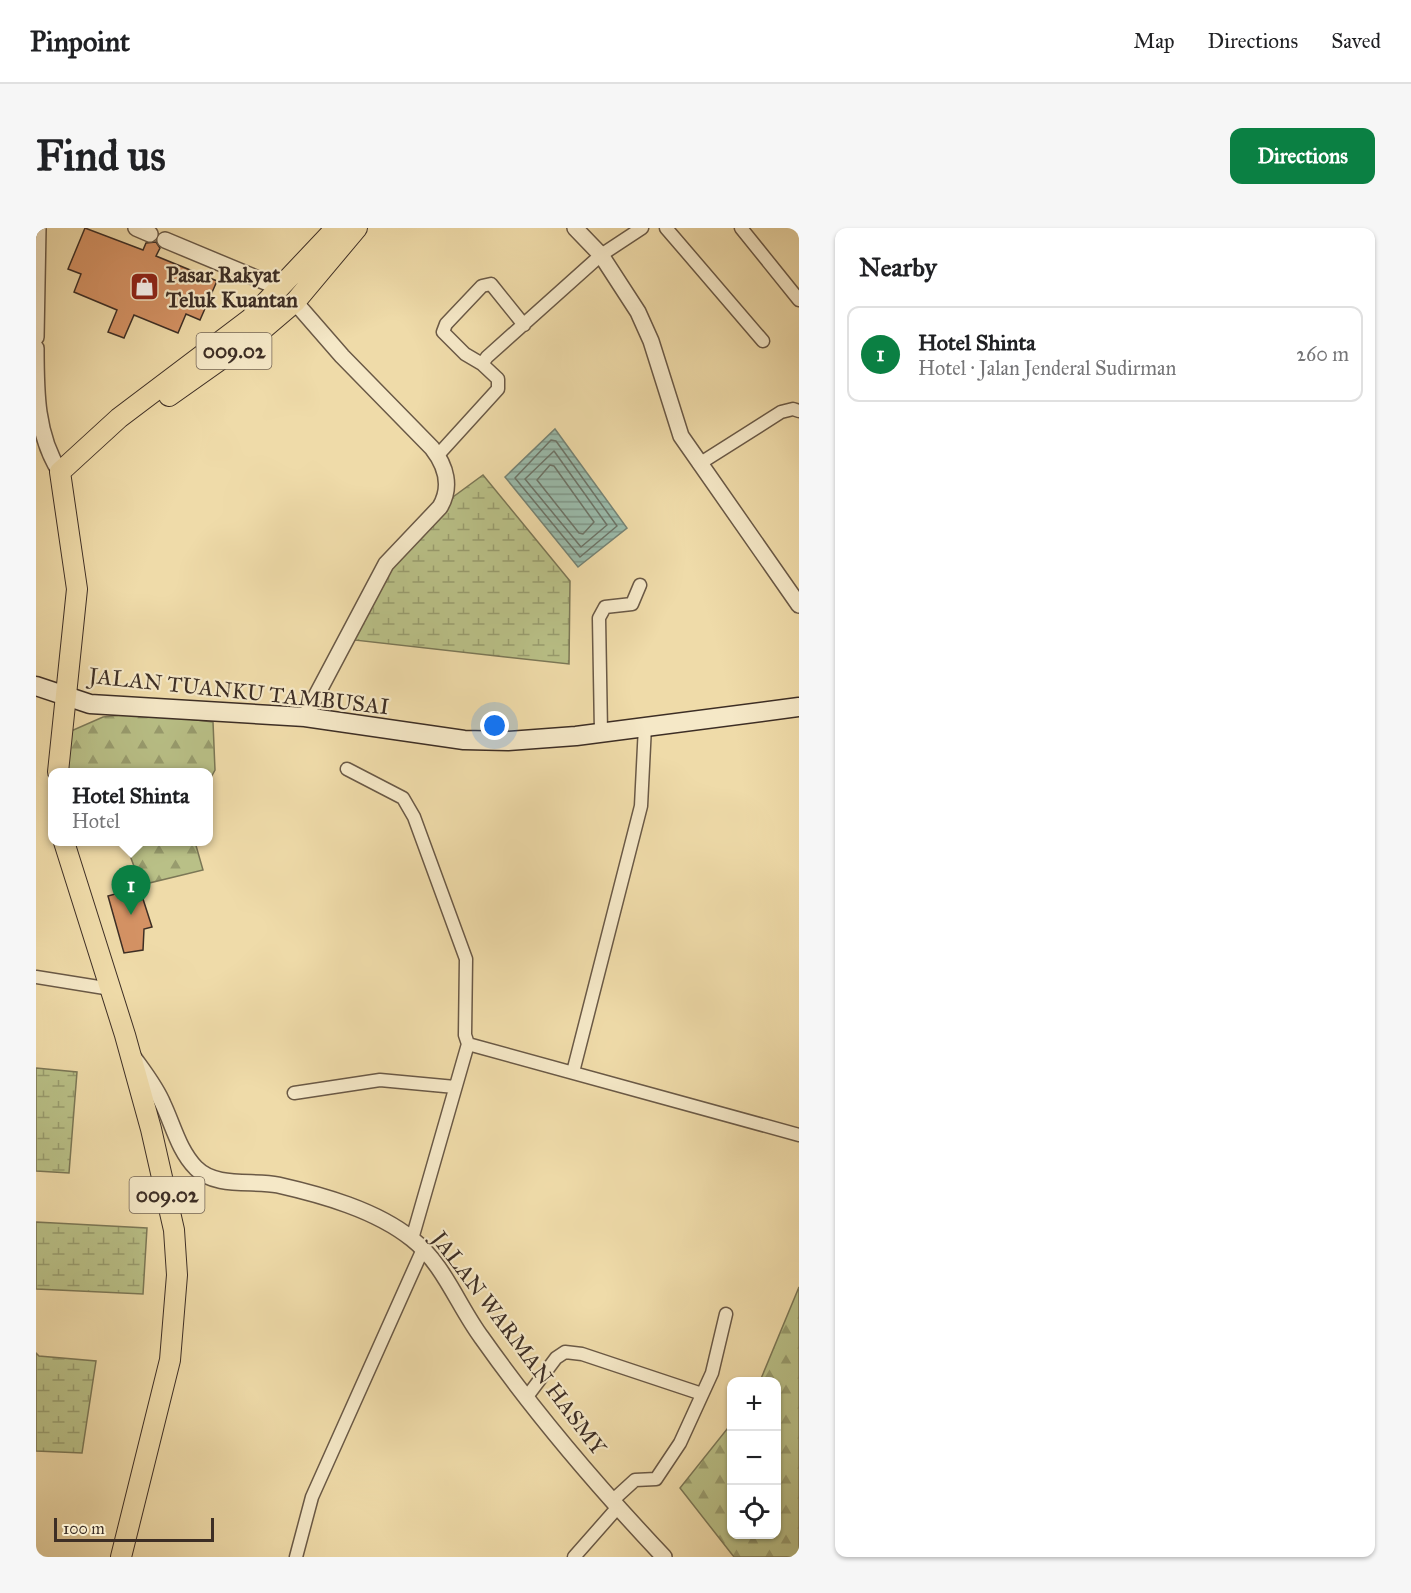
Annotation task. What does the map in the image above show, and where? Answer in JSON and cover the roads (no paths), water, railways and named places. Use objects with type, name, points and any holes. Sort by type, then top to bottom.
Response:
[{"type":"main road","name":"009.02","points":[[90,448],[103,431],[250,319],[336,228]]},
{"type":"main road","name":"009.02","points":[[60,472],[90,448],[108,439],[224,358],[295,302],[357,228]]},
{"type":"main road","points":[[58,768],[59,747],[68,696],[77,589],[60,472]]},
{"type":"main road","name":"JALAN TUANKU TAMBUSAI","points":[[39,683],[90,704],[305,717],[464,740],[508,741],[601,732],[799,707]]},
{"type":"main road","name":"009.02","points":[[65,846],[130,1054],[174,1230],[177,1275],[170,1360],[121,1557]]},
{"type":"street","points":[[36,337],[38,228]]},
{"type":"street","points":[[575,228],[601,255],[641,318],[651,341],[681,436],[799,605]]},
{"type":"street","points":[[482,364],[601,255],[642,228]]},
{"type":"street","points":[[666,228],[763,341]]},
{"type":"street","points":[[741,228],[799,300]]},
{"type":"street","points":[[165,240],[280,288]]},
{"type":"street","points":[[438,455],[498,389],[498,379],[482,364],[465,354],[443,332],[446,324],[482,286],[491,284],[524,325]]},
{"type":"street","points":[[295,302],[342,356],[438,455],[445,474],[446,496],[440,507],[386,564],[305,717]]},
{"type":"street","points":[[36,348],[37,405],[50,456],[60,472]]},
{"type":"street","points":[[699,464],[781,412],[793,409],[799,411]]},
{"type":"street","points":[[601,732],[599,618],[605,607],[632,604],[640,585]]},
{"type":"street","points":[[573,1072],[641,807],[645,726]]},
{"type":"street","points":[[296,1557],[312,1497],[418,1244],[455,1087],[468,1044],[465,1035],[466,959],[414,817],[403,798],[347,769]]},
{"type":"street","points":[[36,977],[111,989]]},
{"type":"street","points":[[468,1044],[799,1135]]},
{"type":"street","name":"JALAN WARMAN HASMY","points":[[130,1054],[162,1101],[187,1157],[196,1169],[217,1178],[276,1185],[304,1192],[365,1212],[394,1226],[418,1244],[437,1266],[480,1337],[526,1398],[615,1504],[664,1557]]},
{"type":"street","points":[[294,1093],[380,1080],[455,1087]]},
{"type":"street","points":[[574,1557],[636,1480],[656,1479],[680,1443],[712,1373],[726,1314]]},
{"type":"street","points":[[526,1398],[556,1358],[565,1352],[582,1354],[702,1394]]},
{"type":"water","points":[[555,429],[627,528],[578,567],[505,477]]},
{"type":"place","name":"Pasar Rakyat Teluk Kuantan","points":[[145,287]]},
{"type":"place","name":"Hotel Shinta","points":[[131,915]]}]
